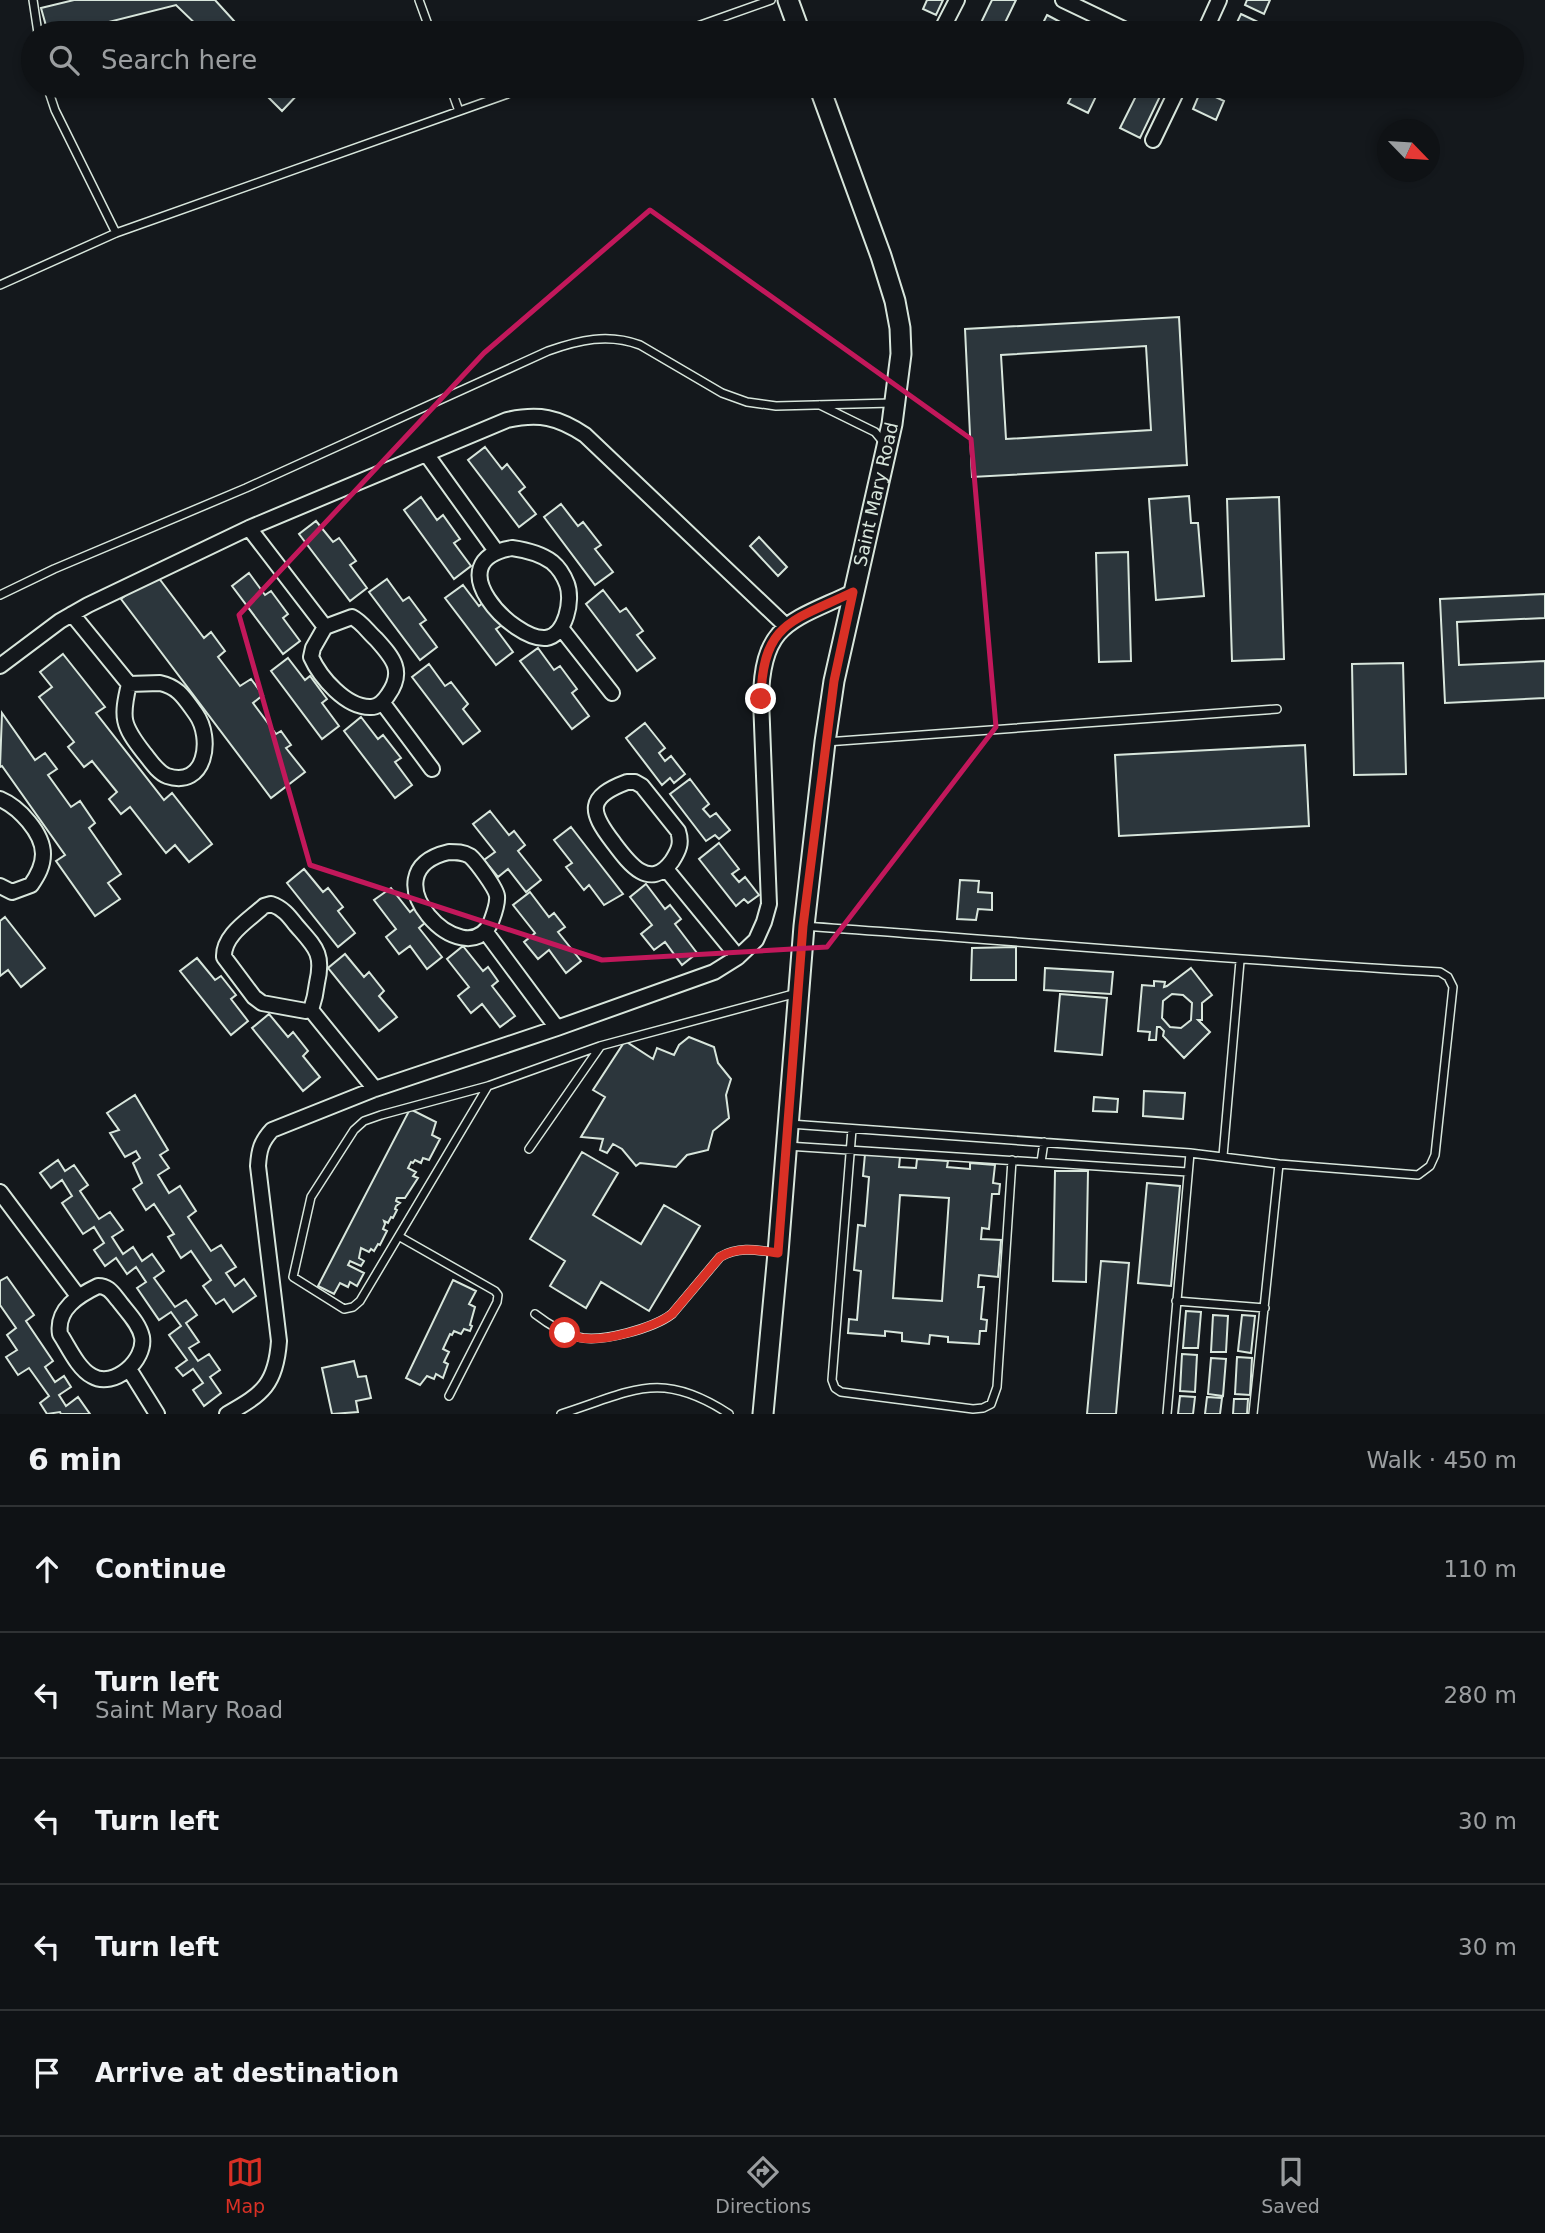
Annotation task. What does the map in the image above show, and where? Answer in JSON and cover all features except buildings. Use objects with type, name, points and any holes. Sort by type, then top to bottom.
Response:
[{"type":"street","points":[[788,0],[796,21]]},
{"type":"street","points":[[946,21],[957,0]]},
{"type":"street","points":[[1063,0],[1107,21]]},
{"type":"street","points":[[1209,21],[1219,0]]},
{"type":"street","name":"Saint Mary Road","points":[[763,1414],[789,1124],[803,926],[825,742],[834,681],[896,403],[901,354],[901,328],[895,301],[823,98]]},
{"type":"street","points":[[1153,140],[1173,98]]},
{"type":"street","points":[[0,666],[72,614],[249,528],[507,420],[540,415],[568,424],[585,435],[785,625]]},
{"type":"street","points":[[427,455],[496,551]]},
{"type":"street","points":[[249,528],[325,627]]},
{"type":"street","points":[[512,548],[528,551],[552,562],[561,572],[569,595],[561,628],[554,635],[544,638],[523,632],[496,608],[482,591],[478,576],[483,561],[496,551],[512,548]]},
{"type":"street","points":[[227,1414],[252,1400],[270,1381],[277,1363],[279,1341],[258,1166],[262,1140],[272,1130],[375,1089],[714,972],[738,957],[756,940],[769,904],[761,674],[769,647],[785,625],[853,592]]},
{"type":"street","points":[[72,614],[129,684]]},
{"type":"street","points":[[352,617],[388,653],[397,669],[397,677],[382,702],[371,707],[347,699],[318,669],[312,657],[313,648],[325,627],[352,617]]},
{"type":"street","points":[[561,628],[612,693]]},
{"type":"street","points":[[160,683],[171,685],[181,692],[201,721],[206,737],[205,753],[193,774],[180,777],[165,775],[156,768],[128,733],[123,710],[129,684],[160,683]]},
{"type":"street","points":[[382,702],[432,769]]},
{"type":"street","points":[[627,782],[642,786],[678,831],[681,838],[679,850],[666,870],[653,874],[639,872],[600,825],[595,815],[598,800],[607,790],[627,782]]},
{"type":"street","points":[[0,799],[24,817],[41,842],[43,852],[42,865],[31,885],[12,892],[0,886]]},
{"type":"street","points":[[460,852],[471,857],[495,889],[497,904],[485,931],[466,938],[450,935],[420,904],[415,893],[415,883],[420,871],[431,859],[440,854],[460,852]]},
{"type":"street","points":[[666,870],[738,957]]},
{"type":"street","points":[[271,904],[283,909],[316,948],[320,957],[321,968],[310,1010],[300,1011],[262,1003],[254,997],[226,961],[223,949],[229,938],[264,906],[271,904]]},
{"type":"street","points":[[485,931],[557,1028]]},
{"type":"street","points":[[310,1010],[375,1089]]},
{"type":"street","points":[[0,1192],[78,1296]]},
{"type":"street","points":[[103,1286],[109,1289],[138,1325],[143,1342],[129,1368],[113,1378],[102,1380],[85,1371],[60,1334],[59,1327],[68,1307],[78,1296],[103,1286]]},
{"type":"street","points":[[129,1368],[157,1414]]},
{"type":"lane","points":[[33,0],[36,21]]},
{"type":"lane","points":[[419,0],[427,21]]},
{"type":"lane","points":[[712,21],[771,0]]},
{"type":"lane","points":[[51,98],[116,233]]},
{"type":"lane","points":[[454,98],[459,111]]},
{"type":"lane","points":[[0,285],[116,233],[496,98]]},
{"type":"lane","points":[[0,595],[575,341],[609,337],[625,339],[722,393],[747,402],[776,405],[896,403]]},
{"type":"lane","points":[[818,405],[875,432],[887,446]]},
{"type":"lane","points":[[825,742],[1277,709]]},
{"type":"lane","points":[[789,1124],[1190,1153],[1279,1164],[1418,1175],[1430,1166],[1435,1155],[1453,987],[1448,977],[1440,972],[1240,961],[1060,944],[803,926]]},
{"type":"lane","points":[[1223,1156],[1240,961]]},
{"type":"lane","points":[[488,1086],[400,1237],[353,1307],[344,1309],[293,1278],[311,1197],[354,1129],[364,1121],[488,1086],[600,1046],[797,993]]},
{"type":"lane","points":[[529,1149],[600,1046]]},
{"type":"lane","points":[[852,1129],[832,1380],[835,1388],[841,1392],[973,1409],[991,1404],[998,1387],[1012,1160]]},
{"type":"lane","points":[[1041,1162],[1044,1142]]},
{"type":"lane","points":[[787,1146],[1188,1172]]},
{"type":"lane","points":[[1167,1414],[1190,1153]]},
{"type":"lane","points":[[1253,1414],[1279,1164]]},
{"type":"lane","points":[[400,1237],[498,1295],[497,1302],[449,1396]]},
{"type":"lane","points":[[535,1314],[557,1329],[581,1338],[600,1338],[649,1327],[672,1314],[720,1257],[729,1252],[749,1248],[778,1253]]},
{"type":"lane","points":[[1176,1301],[1265,1308]]},
{"type":"lane","points":[[561,1414],[653,1387],[685,1390],[729,1414]]},
{"type":"highlighted area","points":[[650,210],[971,439],[996,727],[827,947],[602,960],[310,865],[239,615],[484,353]]},
{"type":"route","points":[[565,1333],[581,1338],[600,1338],[649,1327],[672,1314],[720,1257],[729,1252],[749,1248],[778,1253],[803,926],[834,681],[853,592],[785,625],[769,647],[761,674],[761,699]]}]
